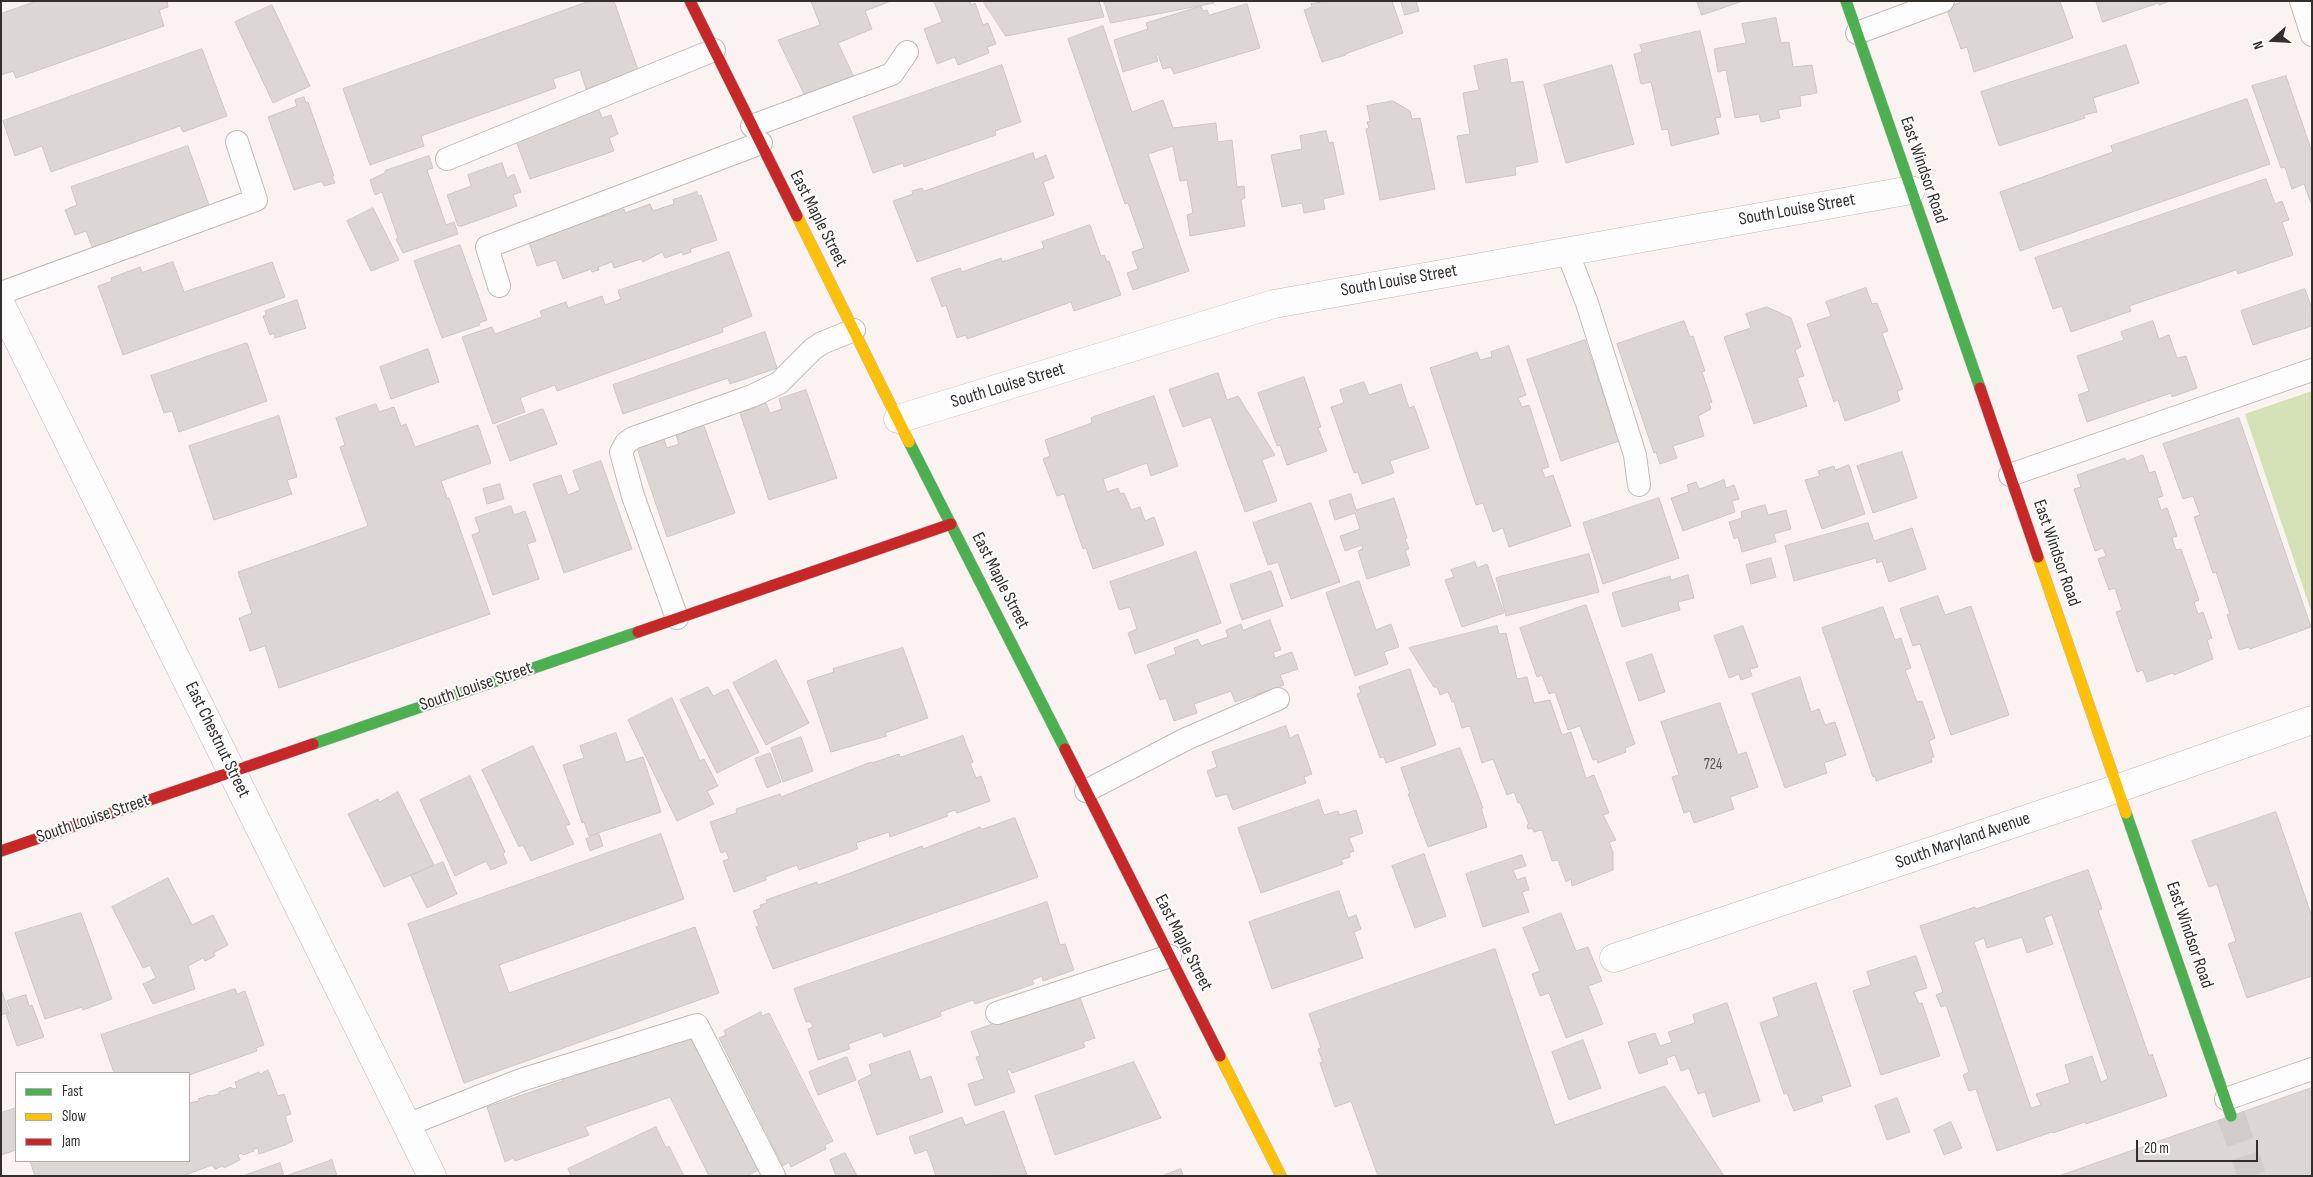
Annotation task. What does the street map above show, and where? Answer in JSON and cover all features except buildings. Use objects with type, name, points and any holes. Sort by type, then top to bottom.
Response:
[{"type":"street","name":"East Maple Street","points":[[690,1],[898,419],[1281,1176]]},
{"type":"street","name":"East Windsor Road","points":[[1846,1],[2229,1107]]},
{"type":"street","name":"South Louise Street","points":[[898,419],[1274,304],[1910,190]]},
{"type":"street","name":"East Chestnut Street","points":[[1,305],[432,1176]]},
{"type":"street","name":"South Louise Street","points":[[1,851],[951,524]]},
{"type":"street","name":"South Maryland Avenue","points":[[1614,958],[2119,788],[2312,720]]},
{"type":"lane","points":[[1857,33],[1943,1]]},
{"type":"lane","points":[[2300,1],[2312,35]]},
{"type":"lane","points":[[447,159],[714,50]]},
{"type":"lane","points":[[499,286],[487,247],[756,134],[892,74],[907,52]]},
{"type":"lane","points":[[1,293],[256,200],[237,142]]},
{"type":"lane","points":[[1567,252],[1587,303],[1635,455],[1639,486]]},
{"type":"lane","points":[[677,618],[633,496],[621,452],[626,443],[633,438],[752,396],[779,383],[813,349],[854,330]]},
{"type":"lane","points":[[2010,475],[2312,370]]},
{"type":"lane","points":[[1086,790],[1186,739],[1278,698]]},
{"type":"lane","points":[[997,1013],[1170,956]]},
{"type":"lane","points":[[407,1125],[521,1080],[698,1025],[774,1176]]},
{"type":"lane","points":[[2229,1107],[2312,1069]]},
{"type":"green space","points":[[2312,391],[2312,614],[2245,414]]},
{"type":"tunnel","points":[[2231,1116],[2252,1176]]},
{"type":"traffic: fast","points":[[1846,1],[1980,388]]},
{"type":"traffic: fast","points":[[909,442],[1065,749]]},
{"type":"traffic: fast","points":[[313,744],[638,632]]},
{"type":"traffic: fast","points":[[2126,813],[2231,1116]]},
{"type":"traffic: slow","points":[[797,216],[909,442]]},
{"type":"traffic: slow","points":[[2038,557],[2126,813]]},
{"type":"traffic: slow","points":[[1220,1056],[1281,1176]]},
{"type":"traffic: jam","points":[[690,1],[797,216]]},
{"type":"traffic: jam","points":[[1980,388],[2038,557]]},
{"type":"traffic: jam","points":[[638,632],[951,524]]},
{"type":"traffic: jam","points":[[1,851],[313,744]]},
{"type":"traffic: jam","points":[[1065,749],[1220,1056]]}]
